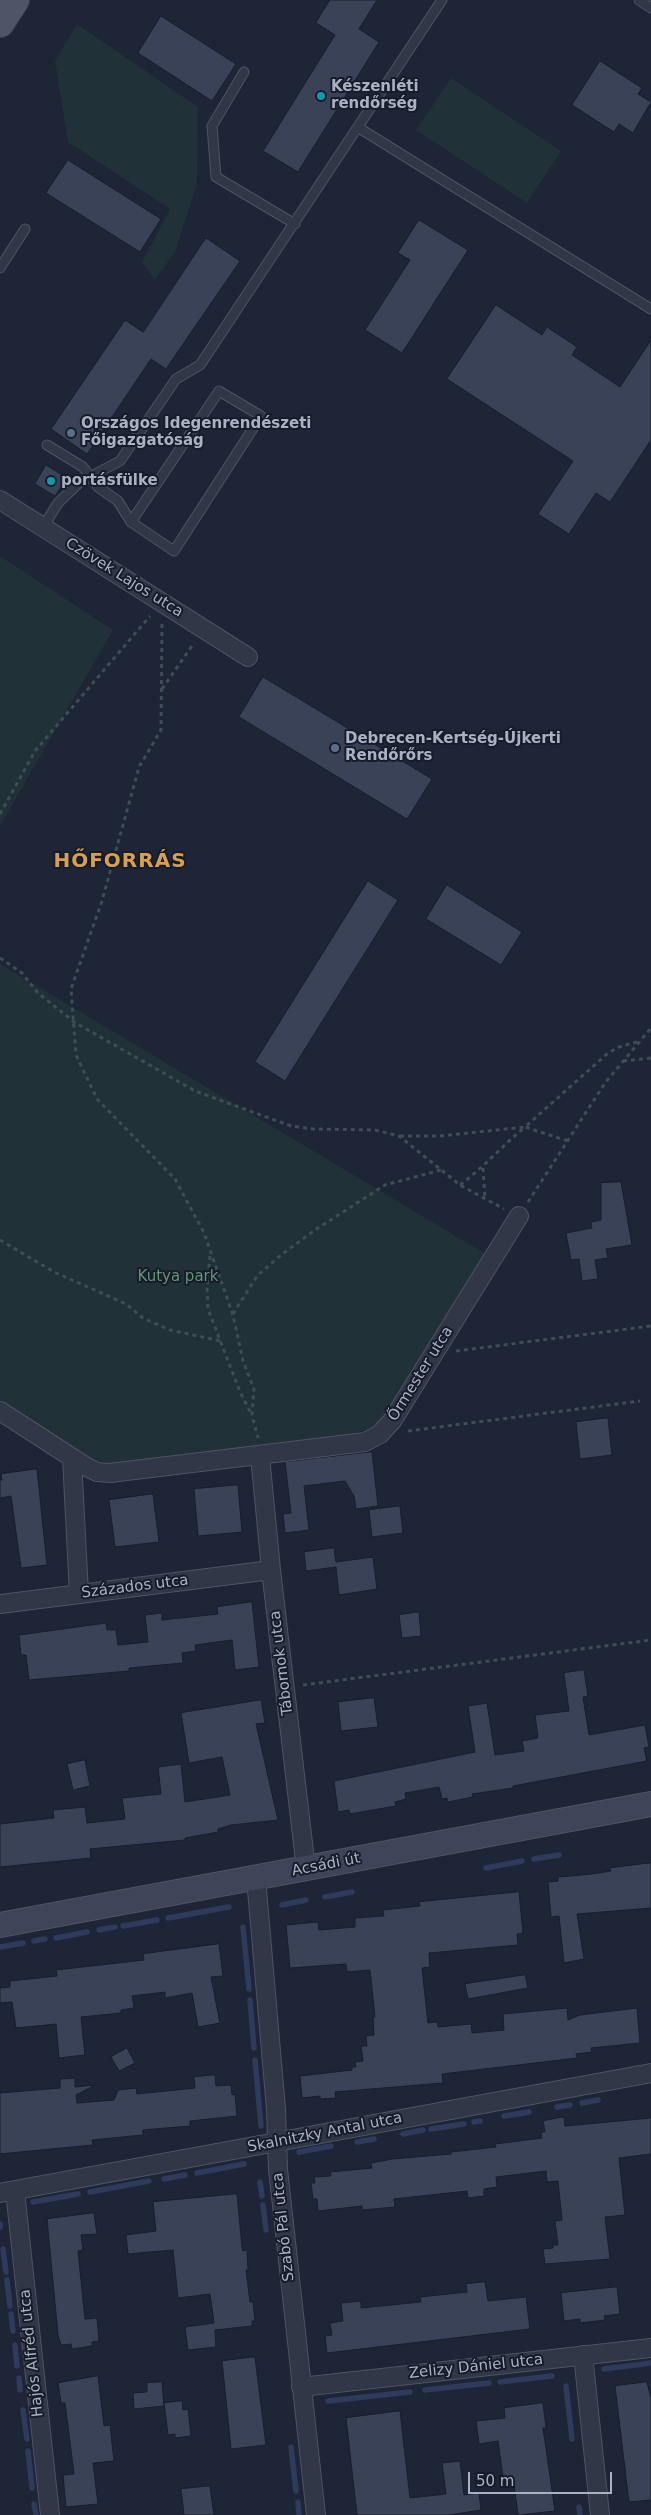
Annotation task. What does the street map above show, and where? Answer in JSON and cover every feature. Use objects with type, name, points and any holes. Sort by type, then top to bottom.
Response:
[{"type":"main road","points":[[0,23],[15,0]]},
{"type":"main road","name":"Acsádi út","points":[[0,1925],[651,1804]]},
{"type":"street","name":"Czövek Lajos utca","points":[[0,500],[248,657]]},
{"type":"street","name":"Őrmester utca","points":[[0,1411],[97,1472],[110,1473],[365,1442],[380,1434],[392,1421],[519,1216]]},
{"type":"street","name":"Tábornok utca","points":[[260,1456],[270,1570],[306,1869]]},
{"type":"street","points":[[72,1458],[79,1594]]},
{"type":"street","name":"Százados utca","points":[[0,1604],[270,1570]]},
{"type":"street","name":"Szabó Pál utca","points":[[256,1878],[277,2142],[301,2387],[316,2515]]},
{"type":"street","name":"Skalnitzky Antal utca","points":[[8,2192],[651,2074]]},
{"type":"street","name":"Hajós Alfréd utca","points":[[8,2192],[50,2515]]},
{"type":"street","name":"Zelizy Dániel utca","points":[[301,2387],[651,2348]]},
{"type":"street","points":[[583,2355],[600,2515]]},
{"type":"lane","points":[[43,527],[58,503],[80,482],[120,460],[176,379],[200,365],[359,128],[442,0]]},
{"type":"lane","points":[[639,0],[651,8]]},
{"type":"lane","points":[[244,72],[212,126],[216,177],[295,224]]},
{"type":"lane","points":[[359,128],[651,309]]},
{"type":"lane","points":[[0,268],[25,229]]},
{"type":"lane","points":[[47,445],[83,467],[98,487],[118,502],[131,522],[174,551],[261,416],[219,390],[131,522]]},
{"type":"path","points":[[162,602],[161,730],[139,767],[102,901],[71,988],[76,1055],[96,1099],[174,1179],[204,1233],[210,1255],[233,1315],[243,1361],[254,1389],[252,1415],[260,1456]]},
{"type":"path","points":[[0,814],[35,752],[162,602]]},
{"type":"path","points":[[162,690],[204,629]]},
{"type":"path","points":[[0,958],[22,973],[38,993],[74,1022],[195,1091],[291,1126],[312,1129],[375,1130],[399,1136],[440,1136],[525,1127],[568,1141]]},
{"type":"path","points":[[399,1136],[460,1185],[519,1216],[623,1061],[651,1028]]},
{"type":"path","points":[[460,1185],[483,1168],[505,1144],[608,1053],[619,1046],[640,1041]]},
{"type":"path","points":[[623,1061],[651,1058]]},
{"type":"path","points":[[483,1168],[485,1199]]},
{"type":"path","points":[[233,1315],[257,1276],[314,1230],[385,1185],[441,1170]]},
{"type":"path","points":[[0,1240],[54,1272],[126,1304],[143,1318],[170,1330],[221,1341]]},
{"type":"path","points":[[210,1255],[207,1286],[208,1308],[240,1392],[252,1415]]},
{"type":"path","points":[[433,1354],[651,1326]]},
{"type":"path","points":[[380,1434],[640,1401]]},
{"type":"path","points":[[285,1688],[651,1640]]},
{"type":"green space","points":[[77,24],[198,107],[197,183],[175,252],[155,280],[142,262],[170,209],[68,142],[55,61]]},
{"type":"green space","points":[[451,78],[561,151],[527,203],[416,130]]},
{"type":"green space","points":[[0,556],[113,630],[0,826]]},
{"type":"green space","name":"Kutya park","points":[[0,964],[486,1254],[378,1425],[359,1432],[120,1466],[89,1458],[0,1400]]},
{"type":"building","name":"Készenléti rendőrség","points":[[330,0],[377,0],[359,29],[379,42],[298,172],[263,151],[335,35],[316,23]]},
{"type":"building","points":[[161,16],[236,64],[212,101],[138,53]]},
{"type":"building","points":[[600,61],[642,88],[638,94],[651,102],[633,133],[619,124],[614,132],[572,105]]},
{"type":"building","points":[[68,160],[161,219],[140,252],[46,193]]},
{"type":"building","points":[[419,220],[468,250],[402,353],[365,330],[410,260],[398,253]]},
{"type":"building","name":"Országos Idegenrendészeti Főigazgatóság","points":[[206,238],[240,261],[166,369],[151,359],[87,454],[51,429],[125,320],[143,332]]},
{"type":"building","points":[[496,305],[542,335],[547,327],[577,347],[572,355],[620,387],[651,340],[651,440],[610,502],[596,493],[569,534],[538,514],[573,461],[447,379]]},
{"type":"building","name":"portásfülke","points":[[46,465],[67,478],[55,496],[35,484]]},
{"type":"building","name":"Debrecen-Kertség-Újkerti Rendőrőrs","points":[[263,677],[432,779],[407,819],[239,717]]},
{"type":"building","points":[[368,881],[398,900],[285,1081],[255,1062]]},
{"type":"building","points":[[447,885],[522,932],[501,965],[426,919]]},
{"type":"building","points":[[621,1182],[632,1245],[606,1249],[608,1258],[595,1260],[598,1279],[582,1281],[579,1259],[571,1260],[566,1233],[592,1228],[591,1222],[601,1220],[601,1183]]},
{"type":"building","points":[[608,1418],[612,1455],[580,1459],[576,1422]]},
{"type":"building","points":[[372,1452],[378,1506],[356,1509],[354,1496],[345,1481],[304,1486],[309,1530],[285,1533],[283,1514],[291,1513],[285,1462]]},
{"type":"building","points":[[37,1469],[47,1565],[21,1568],[11,1496],[0,1498],[0,1480],[2,1480],[1,1474]]},
{"type":"building","points":[[238,1485],[242,1532],[198,1536],[194,1489]]},
{"type":"building","points":[[153,1494],[159,1542],[115,1547],[109,1500]]},
{"type":"building","points":[[400,1506],[403,1533],[372,1537],[369,1510]]},
{"type":"building","points":[[334,1548],[336,1562],[373,1557],[377,1589],[339,1595],[336,1567],[306,1571],[304,1552]]},
{"type":"building","points":[[252,1602],[259,1667],[235,1670],[232,1640],[195,1645],[196,1651],[182,1653],[183,1663],[129,1668],[129,1671],[29,1680],[26,1655],[21,1655],[19,1635],[106,1623],[107,1630],[116,1630],[118,1645],[148,1642],[145,1615],[162,1613],[162,1620],[218,1614],[217,1607]]},
{"type":"building","points":[[419,1612],[421,1636],[402,1638],[399,1615]]},
{"type":"building","points":[[584,1670],[588,1696],[583,1697],[589,1735],[645,1725],[649,1747],[644,1748],[647,1761],[513,1786],[513,1788],[472,1794],[473,1797],[448,1802],[447,1798],[442,1799],[439,1787],[405,1793],[406,1799],[395,1802],[396,1806],[350,1814],[349,1810],[338,1812],[334,1781],[475,1752],[468,1706],[487,1703],[495,1755],[524,1751],[522,1741],[538,1738],[535,1715],[569,1711],[564,1673]]},
{"type":"building","points":[[374,1698],[378,1727],[341,1731],[338,1702]]},
{"type":"building","points":[[261,1700],[265,1723],[256,1724],[278,1820],[231,1825],[218,1829],[218,1832],[185,1838],[185,1840],[90,1849],[91,1858],[0,1867],[0,1824],[54,1818],[53,1810],[85,1807],[87,1823],[125,1819],[122,1798],[161,1794],[158,1767],[181,1764],[185,1802],[230,1795],[222,1757],[189,1763],[181,1713]]},
{"type":"building","points":[[85,1760],[90,1786],[73,1790],[67,1764]]},
{"type":"building","points":[[651,1863],[651,1908],[577,1914],[584,1959],[564,1963],[559,1916],[551,1917],[548,1882],[558,1881],[558,1877],[592,1874],[611,1871],[610,1868]]},
{"type":"building","points":[[519,1892],[523,1933],[517,1934],[518,1945],[429,1953],[430,1967],[422,1968],[428,2023],[437,2022],[438,2027],[471,2024],[472,2033],[504,2030],[503,2014],[567,2008],[568,2020],[580,2015],[637,2008],[640,2043],[591,2048],[592,2052],[576,2054],[577,2058],[442,2074],[443,2083],[335,2092],[336,2098],[320,2099],[320,2096],[302,2098],[300,2076],[352,2070],[352,2067],[356,2067],[355,2062],[363,2061],[361,2046],[367,2046],[366,2036],[374,2035],[373,2017],[375,2017],[370,1970],[347,1972],[346,1964],[290,1968],[286,1925],[318,1922],[319,1930],[355,1927],[355,1918],[384,1916],[383,1910],[420,1906],[419,1902]]},
{"type":"building","points":[[219,1944],[223,1976],[211,1977],[220,2023],[198,2027],[192,1993],[165,1998],[165,1992],[132,1996],[134,2008],[121,2010],[121,2013],[81,2017],[85,2055],[59,2058],[56,2024],[16,2028],[12,2002],[0,2003],[0,1988],[10,1987],[10,1981],[57,1976],[56,1970],[144,1960],[143,1954]]},
{"type":"building","points":[[525,1975],[528,1988],[468,1999],[465,1984]]},
{"type":"building","points":[[127,2048],[135,2063],[119,2071],[111,2057]]},
{"type":"building","points":[[215,2075],[216,2086],[231,2085],[232,2095],[235,2094],[237,2116],[190,2121],[190,2126],[143,2130],[143,2135],[92,2140],[93,2145],[0,2154],[0,2093],[60,2088],[60,2079],[75,2078],[75,2087],[95,2085],[76,2095],[77,2103],[114,2100],[118,2090],[136,2088],[137,2094],[195,2088],[194,2077]]},
{"type":"building","points":[[564,2117],[565,2126],[651,2118],[651,2154],[619,2158],[625,2215],[605,2217],[610,2259],[545,2264],[543,2249],[553,2248],[553,2245],[558,2245],[555,2221],[562,2220],[558,2181],[547,2182],[546,2171],[496,2177],[497,2187],[484,2189],[484,2196],[468,2198],[467,2191],[394,2199],[395,2207],[362,2210],[362,2206],[318,2211],[317,2199],[313,2199],[311,2183],[315,2183],[314,2177],[331,2176],[330,2172],[372,2168],[371,2163],[392,2159],[451,2154],[451,2152],[496,2147],[495,2144],[542,2138],[541,2132],[545,2132],[543,2121]]},
{"type":"building","points":[[237,2194],[242,2247],[243,2251],[247,2250],[248,2270],[246,2270],[250,2302],[253,2302],[255,2321],[252,2321],[252,2326],[215,2330],[216,2347],[188,2350],[185,2327],[214,2323],[210,2294],[178,2298],[173,2250],[128,2254],[126,2235],[156,2231],[153,2202]]},
{"type":"building","points":[[94,2213],[97,2234],[81,2235],[83,2250],[78,2251],[85,2319],[97,2318],[99,2341],[92,2342],[92,2346],[72,2349],[71,2344],[61,2345],[58,2335],[47,2219]]},
{"type":"building","points":[[485,2282],[488,2301],[526,2297],[530,2329],[327,2353],[325,2336],[332,2335],[330,2323],[343,2321],[341,2303],[361,2301],[361,2308],[421,2302],[420,2297],[467,2292],[466,2284]]},
{"type":"building","points":[[617,2287],[620,2314],[604,2316],[605,2320],[580,2323],[580,2319],[564,2321],[561,2293]]},
{"type":"building","points":[[255,2357],[266,2445],[231,2449],[222,2361]]},
{"type":"building","points":[[98,2376],[104,2426],[110,2425],[114,2461],[93,2463],[98,2504],[66,2507],[63,2475],[74,2474],[65,2403],[61,2403],[58,2383]]},
{"type":"building","points":[[162,2382],[164,2406],[134,2409],[133,2393],[147,2392],[147,2383]]},
{"type":"building","points":[[647,2382],[651,2398],[651,2500],[629,2502],[615,2386]]},
{"type":"building","points":[[182,2401],[183,2410],[188,2409],[191,2436],[175,2438],[175,2434],[168,2435],[164,2403]]},
{"type":"building","points":[[543,2403],[546,2428],[543,2428],[555,2511],[518,2515],[513,2478],[503,2477],[498,2441],[479,2444],[476,2421],[505,2418],[504,2408]]},
{"type":"building","points":[[400,2411],[410,2498],[446,2494],[442,2463],[460,2461],[464,2495],[479,2493],[481,2510],[449,2515],[357,2515],[346,2418]]},
{"type":"building","points":[[210,2486],[214,2515],[184,2515],[181,2489]]},
{"type":"waterway","points":[[534,1859],[559,1855]]},
{"type":"waterway","points":[[486,1868],[522,1861]]},
{"type":"waterway","points":[[325,1897],[352,1892]]},
{"type":"waterway","points":[[282,1905],[306,1900]]},
{"type":"waterway","points":[[168,1918],[229,1907]]},
{"type":"waterway","points":[[123,1926],[157,1920]]},
{"type":"waterway","points":[[99,1930],[115,1927]]},
{"type":"waterway","points":[[243,1927],[249,1989]]},
{"type":"waterway","points":[[56,1938],[87,1932]]},
{"type":"waterway","points":[[34,1941],[45,1939]]},
{"type":"waterway","points":[[0,1947],[23,1943]]},
{"type":"waterway","points":[[250,2000],[254,2048]]},
{"type":"waterway","points":[[255,2060],[261,2126]]},
{"type":"waterway","points":[[582,2103],[598,2100]]},
{"type":"waterway","points":[[557,2107],[570,2105]]},
{"type":"waterway","points":[[504,2116],[529,2112]]},
{"type":"waterway","points":[[474,2122],[480,2121]]},
{"type":"waterway","points":[[431,2129],[464,2124]]},
{"type":"waterway","points":[[403,2134],[423,2130]]},
{"type":"waterway","points":[[357,2142],[374,2139]]},
{"type":"waterway","points":[[299,2152],[331,2146]]},
{"type":"waterway","points":[[197,2173],[244,2164]]},
{"type":"waterway","points":[[164,2179],[185,2175]]},
{"type":"waterway","points":[[90,2192],[149,2181]]},
{"type":"waterway","points":[[260,2182],[262,2196]]},
{"type":"waterway","points":[[33,2202],[78,2194]]},
{"type":"waterway","points":[[263,2205],[266,2230]]},
{"type":"waterway","points":[[3,2249],[6,2272]]},
{"type":"waterway","points":[[7,2280],[10,2306]]},
{"type":"waterway","points":[[11,2314],[13,2331]]},
{"type":"waterway","points":[[15,2345],[17,2366]]},
{"type":"waterway","points":[[604,2369],[651,2363]]},
{"type":"waterway","points":[[500,2382],[552,2376]]},
{"type":"waterway","points":[[19,2378],[20,2390]]},
{"type":"waterway","points":[[425,2390],[489,2383]]},
{"type":"waterway","points":[[566,2386],[572,2439]]},
{"type":"waterway","points":[[328,2401],[410,2392]]},
{"type":"waterway","points":[[23,2410],[27,2439]]},
{"type":"waterway","points":[[291,2447],[296,2491]]},
{"type":"waterway","points":[[28,2451],[32,2488]]},
{"type":"waterway","points":[[298,2502],[299,2515]]},
{"type":"waterway","points":[[34,2504],[36,2515]]},
{"type":"waterway","points":[[579,2507],[580,2515]]},
{"type":"place","name":"Készenléti rendőrség","points":[[321,96]]},
{"type":"place","name":"Országos Idegenrendészeti Főigazgatóság","points":[[71,433]]},
{"type":"place","name":"portásfülke","points":[[51,481]]},
{"type":"place","name":"Debrecen-Kertség-Újkerti Rendőrőrs","points":[[335,748]]},
{"type":"district","name":"HŐFORRÁS","points":[[120,862]]}]
